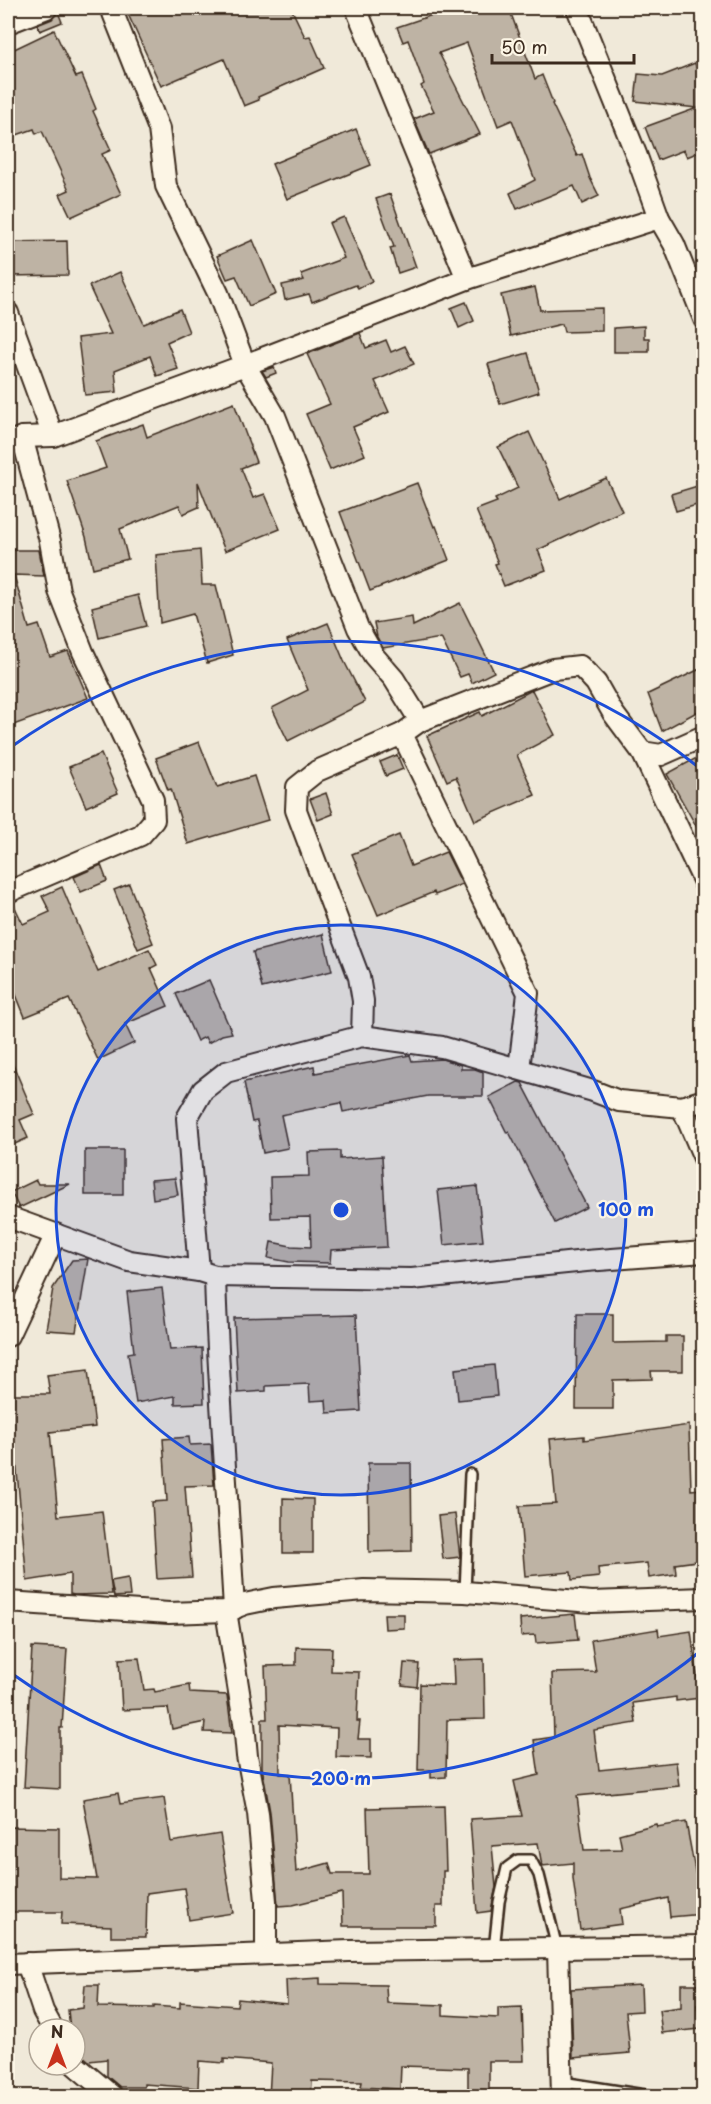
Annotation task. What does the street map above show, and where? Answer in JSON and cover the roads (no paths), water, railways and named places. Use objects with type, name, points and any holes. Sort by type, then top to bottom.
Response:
[{"type":"street","points":[[8,23],[46,8]]},
{"type":"street","points":[[111,8],[159,129],[166,186],[218,293],[245,365],[275,416],[358,628],[374,656],[394,679],[420,721]]},
{"type":"street","points":[[356,8],[467,279]]},
{"type":"street","points":[[577,8],[636,154],[659,218],[674,244],[704,319]]},
{"type":"street","points":[[8,892],[141,835],[154,820],[153,800],[83,652],[58,591],[50,541],[15,440],[52,436],[245,365],[467,279],[659,218]]},
{"type":"street","points":[[8,314],[52,436]]},
{"type":"street","points":[[362,1036],[363,1001],[359,977],[296,810],[297,787],[317,771],[402,734],[420,721],[553,669],[579,666],[596,683],[613,713],[642,752],[704,882]]},
{"type":"street","points":[[402,734],[528,993],[519,1069]]},
{"type":"street","points":[[642,752],[661,755],[704,736]]},
{"type":"street","points":[[266,1954],[266,1901],[258,1813],[247,1756],[230,1610],[228,1500],[217,1365],[188,1118],[203,1090],[226,1072],[362,1036],[442,1047],[593,1091],[619,1101],[682,1107],[704,1100]]},
{"type":"street","points":[[682,1107],[704,1158]]},
{"type":"street","points":[[8,1216],[129,1261],[207,1273],[412,1279],[586,1261],[704,1252]]},
{"type":"street","points":[[8,1336],[56,1234]]},
{"type":"street","points":[[8,1602],[169,1612],[230,1610],[255,1602],[307,1594],[364,1590],[465,1592],[592,1602],[704,1598]]},
{"type":"street","points":[[46,2017],[17,1964],[349,1951],[704,1946]]},
{"type":"street","points":[[558,1949],[562,2089]]},
{"type":"street","points":[[87,2075],[112,2097]]},
{"type":"lane","points":[[465,1592],[470,1474]]},
{"type":"lane","points":[[494,1950],[499,1902],[507,1868],[519,1860],[531,1860],[539,1875],[558,1949]]},
{"type":"lane","points":[[562,2089],[651,2097]]}]
